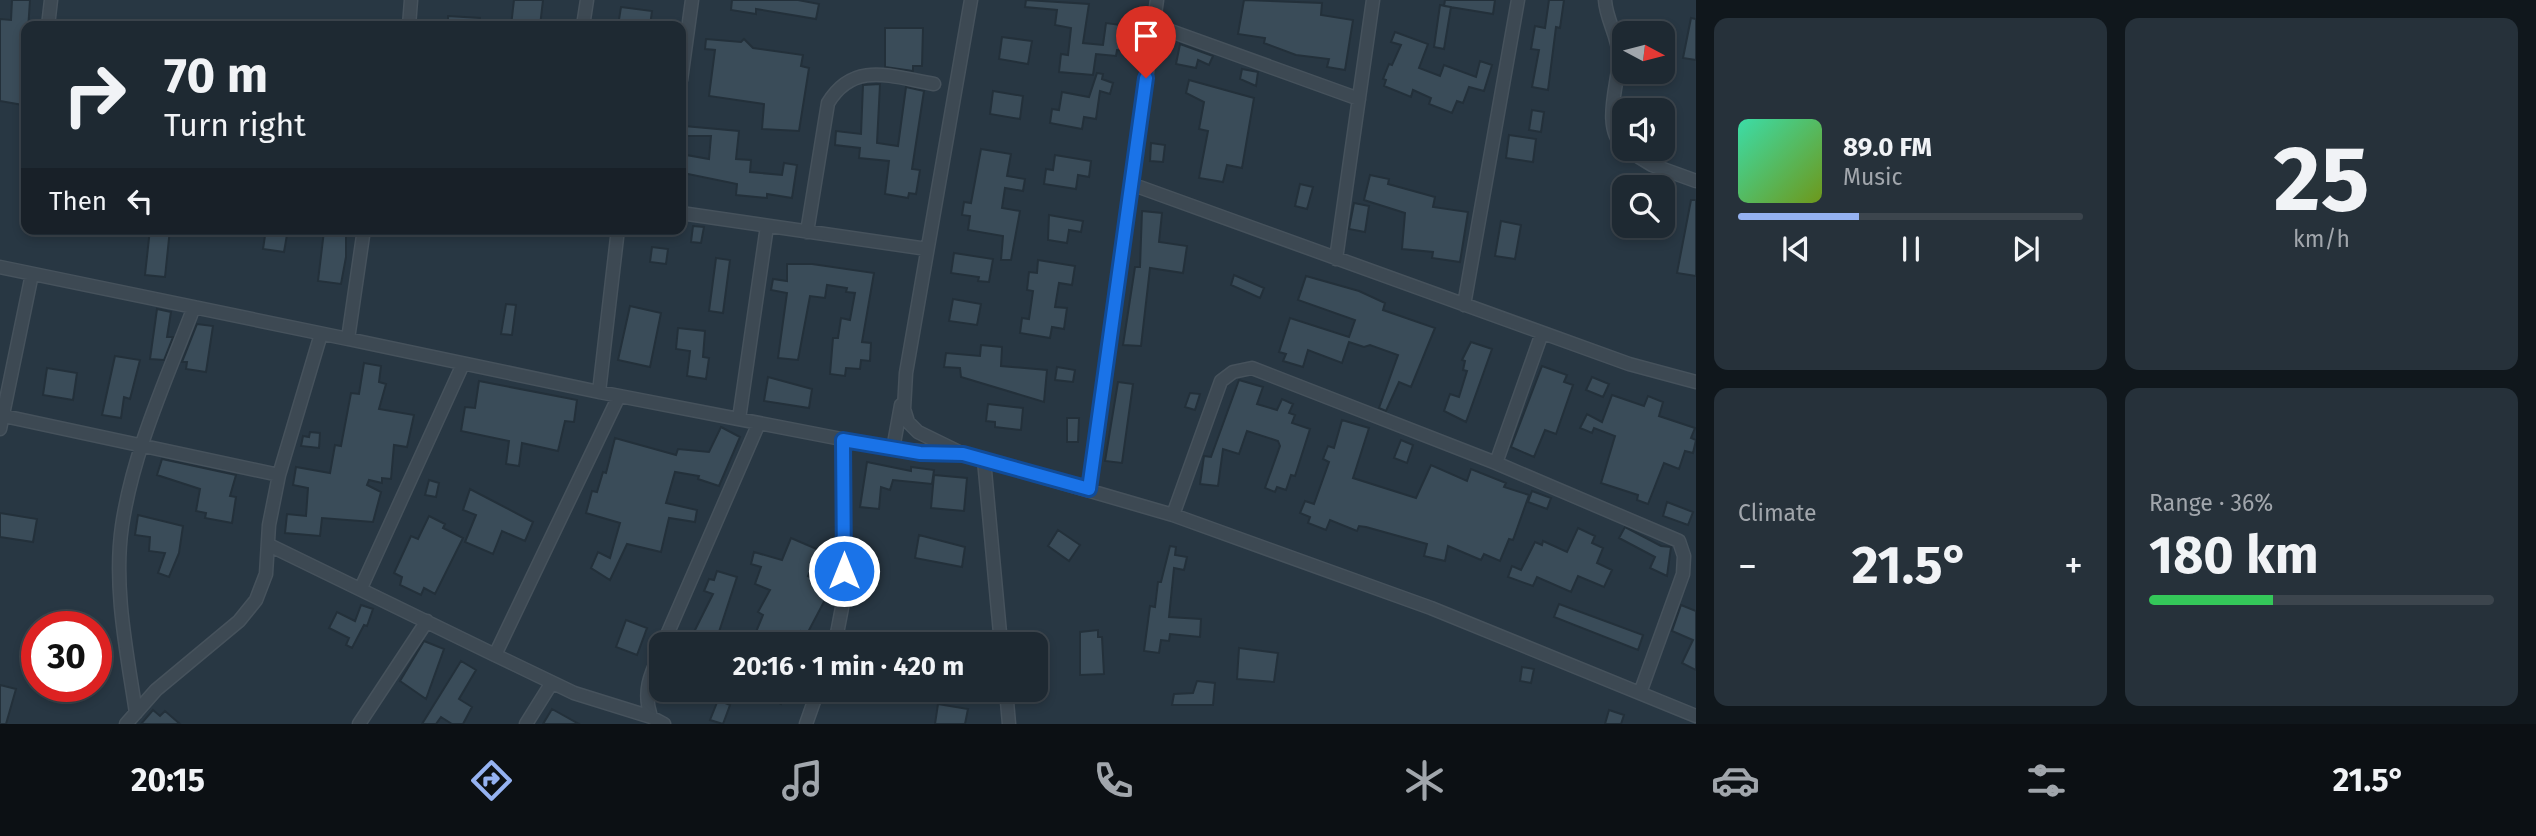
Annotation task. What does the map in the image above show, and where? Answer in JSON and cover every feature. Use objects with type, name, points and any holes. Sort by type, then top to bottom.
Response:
[{"type":"street","points":[[49,21],[51,0]]},
{"type":"street","points":[[409,21],[411,0]]},
{"type":"street","points":[[584,21],[587,0]]},
{"type":"street","points":[[686,44],[692,0]]},
{"type":"street","points":[[892,449],[971,0]]},
{"type":"street","points":[[1089,489],[1157,0]]},
{"type":"street","points":[[1336,259],[1373,0]]},
{"type":"street","points":[[1464,305],[1518,0]]},
{"type":"street","points":[[1605,0],[1619,58],[1615,98]]},
{"type":"street","points":[[1154,25],[1359,99]]},
{"type":"street","points":[[807,232],[828,103],[836,89],[867,74],[934,84]]},
{"type":"street","points":[[1646,161],[1696,181]]},
{"type":"street","points":[[1131,184],[1629,364],[1695,378]]},
{"type":"street","points":[[686,214],[927,249]]},
{"type":"street","points":[[738,419],[766,226]]},
{"type":"street","points":[[348,339],[363,235]]},
{"type":"street","points":[[599,392],[617,235]]},
{"type":"street","points":[[0,267],[843,440],[936,455],[963,454]]},
{"type":"street","points":[[32,274],[2,423],[141,446],[279,475]]},
{"type":"street","points":[[136,713],[124,628],[120,548],[122,526],[141,446],[194,307]]},
{"type":"street","points":[[1496,463],[1542,332]]},
{"type":"street","points":[[126,724],[156,690],[239,621],[262,587],[269,545],[271,508],[321,334]]},
{"type":"street","points":[[361,588],[463,364]]},
{"type":"street","points":[[1173,516],[1221,381],[1233,372],[1252,368],[1496,463],[1679,541],[1684,556],[1683,575],[1640,693]]},
{"type":"street","points":[[904,391],[904,409],[908,422],[918,432],[963,454],[1089,489],[1173,516],[1431,608],[1696,716]]},
{"type":"street","points":[[495,655],[619,396]]},
{"type":"street","points":[[668,632],[759,423]]},
{"type":"street","points":[[837,632],[844,597],[843,440]]},
{"type":"street","points":[[984,460],[1001,632]]},
{"type":"street","points":[[269,545],[361,588],[551,684],[651,717],[664,724]]},
{"type":"street","points":[[359,724],[427,621]]},
{"type":"street","points":[[649,677],[645,700],[651,717]]},
{"type":"street","points":[[526,724],[551,684]]},
{"type":"street","points":[[806,724],[814,702]]},
{"type":"street","points":[[1007,702],[1009,724]]},
{"type":"building","points":[[12,0],[30,0],[29,21],[21,21],[21,105],[0,101],[0,19],[11,20]]},
{"type":"building","points":[[514,0],[543,0],[541,21],[512,21]]},
{"type":"building","points":[[732,0],[798,0],[819,4],[816,19],[756,9],[756,14],[731,10]]},
{"type":"building","points":[[1026,0],[1089,4],[1083,43],[1103,45],[1106,23],[1121,25],[1119,38],[1128,38],[1127,51],[1117,50],[1116,56],[1096,54],[1093,75],[1059,72],[1061,54],[1068,55],[1071,28],[1055,25],[1057,10],[1025,7]]},
{"type":"building","points":[[1244,0],[1322,3],[1321,15],[1353,20],[1345,70],[1327,67],[1329,59],[1296,55],[1264,43],[1265,38],[1238,34]]},
{"type":"building","points":[[1445,0],[1495,0],[1493,14],[1444,6]]},
{"type":"building","points":[[1549,0],[1564,0],[1560,28],[1556,27],[1548,90],[1532,87],[1539,50],[1531,49],[1535,26],[1545,28]]},
{"type":"building","points":[[1440,5],[1451,7],[1444,49],[1434,47]]},
{"type":"building","points":[[621,7],[652,11],[651,21],[619,21]]},
{"type":"building","points":[[448,16],[480,18],[480,21],[448,21]]},
{"type":"building","points":[[1691,18],[1696,19],[1696,60],[1683,58]]},
{"type":"building","points":[[885,28],[923,28],[922,66],[913,66],[913,71],[885,67]]},
{"type":"building","points":[[1395,32],[1428,44],[1419,68],[1440,76],[1444,65],[1476,77],[1480,61],[1492,65],[1484,91],[1469,87],[1463,103],[1457,101],[1452,113],[1429,104],[1431,98],[1413,90],[1411,97],[1384,86],[1386,80],[1383,79],[1389,64],[1392,65],[1401,45],[1391,42]]},
{"type":"building","points":[[1002,37],[1032,41],[1028,64],[999,59]]},
{"type":"building","points":[[706,39],[741,42],[744,39],[753,48],[803,55],[801,66],[809,68],[799,131],[762,129],[764,104],[709,96],[715,50],[705,49]]},
{"type":"building","points":[[1180,44],[1213,56],[1209,65],[1198,60],[1196,68],[1176,64]]},
{"type":"building","points":[[1242,69],[1258,72],[1256,86],[1240,79]]},
{"type":"building","points":[[1097,73],[1103,74],[1102,79],[1113,83],[1110,94],[1100,91],[1096,119],[1084,117],[1082,129],[1050,123],[1052,109],[1059,110],[1062,92],[1089,97]]},
{"type":"building","points":[[1189,80],[1254,98],[1242,168],[1227,165],[1223,182],[1199,178],[1208,131],[1199,129],[1204,102],[1186,93]]},
{"type":"building","points":[[880,84],[877,143],[898,146],[906,87],[924,91],[912,169],[920,170],[916,194],[909,193],[908,198],[885,194],[889,161],[859,158],[860,148],[835,145],[836,131],[861,134],[863,85]]},
{"type":"building","points":[[993,91],[1023,96],[1020,119],[990,114]]},
{"type":"building","points":[[1532,110],[1544,112],[1541,132],[1529,130]]},
{"type":"building","points":[[686,126],[739,131],[736,159],[751,160],[750,172],[782,175],[784,163],[797,165],[792,198],[767,194],[767,198],[736,195],[737,184],[686,174],[686,155],[709,159],[711,136],[686,136]]},
{"type":"building","points":[[1509,135],[1536,139],[1533,162],[1506,158]]},
{"type":"building","points":[[1151,143],[1165,145],[1163,162],[1150,161]]},
{"type":"building","points":[[981,149],[1011,154],[1007,176],[1025,179],[1023,191],[1005,188],[1002,208],[1020,211],[1011,260],[1001,260],[1003,236],[968,230],[970,216],[962,215],[964,202],[971,203]]},
{"type":"building","points":[[1055,155],[1091,161],[1089,177],[1078,175],[1076,189],[1044,184],[1046,169],[1053,170]]},
{"type":"building","points":[[1370,175],[1389,179],[1388,184],[1435,197],[1433,207],[1468,212],[1460,262],[1432,258],[1433,252],[1402,249],[1405,213],[1364,200]]},
{"type":"building","points":[[1300,184],[1313,187],[1307,209],[1295,206]]},
{"type":"building","points":[[1691,200],[1696,200],[1696,276],[1677,273]]},
{"type":"building","points":[[1354,203],[1369,206],[1365,232],[1349,229]]},
{"type":"building","points":[[1142,211],[1162,213],[1159,242],[1187,246],[1183,273],[1150,268],[1141,346],[1123,345],[1135,267],[1140,267]]},
{"type":"building","points":[[1049,215],[1083,221],[1081,232],[1069,230],[1067,243],[1048,240]]},
{"type":"building","points":[[1501,221],[1521,225],[1515,259],[1495,256]]},
{"type":"building","points":[[693,226],[704,227],[701,243],[691,242]]},
{"type":"building","points":[[149,235],[169,235],[165,277],[145,275]]},
{"type":"building","points":[[265,235],[287,235],[284,252],[263,249]]},
{"type":"building","points":[[324,235],[346,235],[346,257],[341,284],[318,281]]},
{"type":"building","points":[[652,247],[668,249],[666,264],[650,262]]},
{"type":"building","points":[[954,253],[993,259],[989,282],[978,281],[979,277],[951,273]]},
{"type":"building","points":[[716,258],[730,260],[723,313],[709,311]]},
{"type":"building","points":[[1038,260],[1075,266],[1072,285],[1059,283],[1055,307],[1067,308],[1064,329],[1052,327],[1050,338],[1020,333],[1022,318],[1029,319],[1033,291],[1027,290],[1029,272],[1037,273]]},
{"type":"building","points":[[787,264],[812,264],[874,273],[862,342],[871,343],[870,361],[861,360],[860,369],[846,368],[845,376],[830,374],[833,338],[838,338],[841,318],[850,320],[855,293],[846,292],[847,288],[827,285],[825,298],[810,296],[798,360],[778,358],[787,293],[771,290],[773,279],[787,281]]},
{"type":"building","points":[[1234,275],[1264,288],[1260,298],[1231,285]]},
{"type":"building","points":[[1306,276],[1359,291],[1385,303],[1383,310],[1435,328],[1411,387],[1399,382],[1386,411],[1379,408],[1398,355],[1370,345],[1364,347],[1349,342],[1342,363],[1308,350],[1303,367],[1283,361],[1286,354],[1279,352],[1290,318],[1349,337],[1355,320],[1298,300]]},
{"type":"building","points":[[953,299],[981,304],[977,325],[949,321]]},
{"type":"building","points":[[506,304],[516,305],[512,335],[501,334]]},
{"type":"building","points":[[630,306],[661,313],[650,367],[618,360]]},
{"type":"building","points":[[157,309],[171,312],[167,337],[173,337],[164,360],[150,359]]},
{"type":"building","points":[[197,324],[213,326],[206,372],[186,369],[187,362],[182,362]]},
{"type":"building","points":[[678,328],[705,331],[703,357],[709,358],[706,379],[687,376],[690,351],[676,349]]},
{"type":"building","points":[[1471,342],[1492,349],[1466,422],[1444,411],[1450,394],[1459,397],[1467,371],[1463,370],[1465,361],[1462,360]]},
{"type":"building","points":[[981,345],[1002,347],[1001,366],[1047,370],[1044,402],[961,377],[960,368],[944,367],[946,353],[980,356]]},
{"type":"building","points":[[115,356],[140,360],[130,399],[124,397],[121,418],[102,415]]},
{"type":"building","points":[[364,363],[381,366],[379,382],[386,384],[379,409],[414,415],[407,447],[394,445],[391,479],[382,478],[382,483],[369,480],[367,485],[381,492],[373,522],[322,518],[320,536],[285,533],[287,514],[306,516],[308,488],[293,485],[296,467],[330,473],[335,445],[341,446],[351,393],[359,394]]},
{"type":"building","points":[[1542,366],[1567,375],[1564,382],[1573,385],[1556,434],[1545,430],[1534,457],[1511,447]]},
{"type":"building","points":[[1057,367],[1075,370],[1073,382],[1055,380]]},
{"type":"building","points":[[47,368],[77,373],[73,400],[43,395]]},
{"type":"building","points":[[768,377],[812,389],[809,408],[764,401]]},
{"type":"building","points":[[1592,377],[1609,384],[1603,397],[1586,390]]},
{"type":"building","points":[[1239,380],[1263,387],[1257,404],[1277,410],[1282,399],[1293,404],[1289,413],[1295,415],[1292,423],[1310,429],[1295,476],[1291,475],[1286,490],[1277,487],[1275,492],[1265,488],[1280,446],[1278,441],[1247,431],[1239,454],[1223,449],[1218,486],[1200,484],[1204,456],[1211,457]]},
{"type":"building","points":[[479,381],[577,400],[574,422],[565,421],[558,451],[522,443],[519,466],[506,464],[509,441],[461,431],[465,407],[475,408]]},
{"type":"building","points":[[1118,382],[1133,384],[1122,463],[1105,461]]},
{"type":"building","points":[[1190,393],[1200,394],[1195,410],[1185,407]]},
{"type":"building","points":[[1612,395],[1644,406],[1648,396],[1663,402],[1659,416],[1695,428],[1691,438],[1696,440],[1693,453],[1685,451],[1679,469],[1664,463],[1648,504],[1637,500],[1638,495],[1601,483],[1615,436],[1594,428],[1592,433],[1580,428],[1587,414],[1602,422]]},
{"type":"building","points":[[988,404],[1023,408],[1021,430],[995,427],[995,422],[986,421]]},
{"type":"building","points":[[1067,418],[1079,418],[1078,442],[1067,442]]},
{"type":"building","points":[[1342,420],[1369,428],[1353,478],[1416,498],[1431,465],[1467,481],[1471,469],[1506,483],[1504,487],[1529,495],[1513,540],[1509,539],[1500,561],[1484,554],[1481,560],[1448,546],[1445,561],[1424,556],[1427,544],[1366,527],[1359,526],[1357,531],[1330,520],[1326,530],[1308,523],[1310,517],[1300,513],[1305,501],[1314,504],[1329,462],[1323,459],[1328,446],[1334,448]]},
{"type":"building","points":[[721,427],[740,437],[719,486],[698,479],[699,476],[675,472],[666,503],[697,510],[695,522],[669,518],[661,552],[627,544],[610,580],[591,568],[598,552],[610,558],[620,523],[586,513],[592,491],[597,492],[603,472],[606,473],[615,438],[676,455],[678,449],[709,452]]},
{"type":"building","points":[[310,432],[320,433],[319,448],[301,446],[303,436],[309,437]]},
{"type":"building","points":[[1401,440],[1413,445],[1407,463],[1394,458]]},
{"type":"building","points":[[162,459],[236,475],[230,496],[236,497],[232,523],[205,518],[206,513],[196,511],[200,489],[157,475]]},
{"type":"building","points":[[867,462],[911,471],[911,467],[934,470],[932,484],[893,480],[890,490],[881,487],[879,509],[860,507]]},
{"type":"building","points":[[934,475],[967,478],[964,511],[931,508]]},
{"type":"building","points":[[429,480],[439,483],[436,497],[425,495]]},
{"type":"building","points":[[470,489],[533,522],[525,541],[502,531],[493,554],[465,542],[476,515],[463,510]]},
{"type":"building","points":[[1532,491],[1551,498],[1547,509],[1528,502]]},
{"type":"building","points":[[1667,502],[1693,512],[1688,525],[1663,516]]},
{"type":"building","points":[[0,513],[37,519],[33,542],[0,537]]},
{"type":"building","points":[[138,515],[183,526],[179,553],[169,577],[158,573],[165,553],[149,551],[150,537],[135,535]]},
{"type":"building","points":[[429,516],[445,524],[443,528],[463,538],[435,594],[424,588],[421,595],[400,585],[402,577],[394,573],[411,536],[418,539]]},
{"type":"building","points":[[1625,527],[1661,546],[1671,547],[1667,576],[1650,568],[1655,557],[1619,538]]},
{"type":"building","points":[[1578,528],[1595,536],[1592,543],[1603,548],[1597,563],[1612,570],[1604,587],[1578,576],[1571,592],[1537,577],[1533,586],[1508,577],[1512,566],[1521,570],[1535,542],[1542,545],[1543,541],[1567,552]]},
{"type":"building","points":[[1058,530],[1080,545],[1069,561],[1048,546]]},
{"type":"building","points":[[919,535],[965,547],[962,567],[915,558]]},
{"type":"building","points":[[791,538],[819,550],[808,576],[825,586],[821,592],[827,596],[808,632],[756,632],[763,615],[758,612],[770,590],[755,584],[761,567],[751,564],[754,552],[782,560]]},
{"type":"building","points":[[1170,546],[1176,547],[1175,555],[1187,557],[1184,570],[1174,568],[1169,617],[1201,619],[1200,637],[1170,634],[1169,641],[1161,640],[1159,653],[1144,651],[1150,606],[1155,607],[1158,582],[1161,582]]},
{"type":"building","points":[[717,571],[737,577],[719,632],[694,632],[713,594],[704,591],[709,579],[714,580]]},
{"type":"building","points":[[1559,604],[1643,635],[1638,650],[1554,617]]},
{"type":"building","points":[[361,605],[373,609],[367,626],[364,625],[352,648],[346,645],[349,638],[329,628],[337,612],[355,621]]},
{"type":"building","points":[[1681,605],[1696,611],[1696,670],[1682,663],[1693,640],[1672,631]]},
{"type":"building","points":[[626,620],[647,628],[637,655],[616,647]]},
{"type":"building","points":[[1098,630],[1098,637],[1102,637],[1104,674],[1080,675],[1080,632]]},
{"type":"building","points":[[424,641],[444,649],[426,699],[400,681]]},
{"type":"building","points":[[1239,648],[1278,653],[1274,682],[1237,679]]},
{"type":"building","points":[[461,661],[476,670],[459,699],[472,707],[463,724],[452,724],[441,717],[436,724],[422,724]]},
{"type":"building","points":[[1522,667],[1534,669],[1531,683],[1520,681]]},
{"type":"building","points":[[1197,681],[1215,683],[1213,705],[1172,705],[1174,694],[1193,693]]},
{"type":"building","points":[[0,685],[16,689],[6,724],[0,724]]},
{"type":"building","points":[[717,702],[730,705],[723,724],[710,720]]},
{"type":"building","points":[[938,704],[968,709],[965,724],[935,724]]},
{"type":"building","points":[[552,709],[579,724],[543,724]]},
{"type":"building","points":[[153,710],[160,716],[165,711],[180,724],[141,724]]},
{"type":"building","points":[[1609,710],[1624,715],[1621,724],[1605,724]]},
{"type":"route","points":[[844,571],[843,440],[936,455],[963,454],[1089,489],[1146,78]]}]
